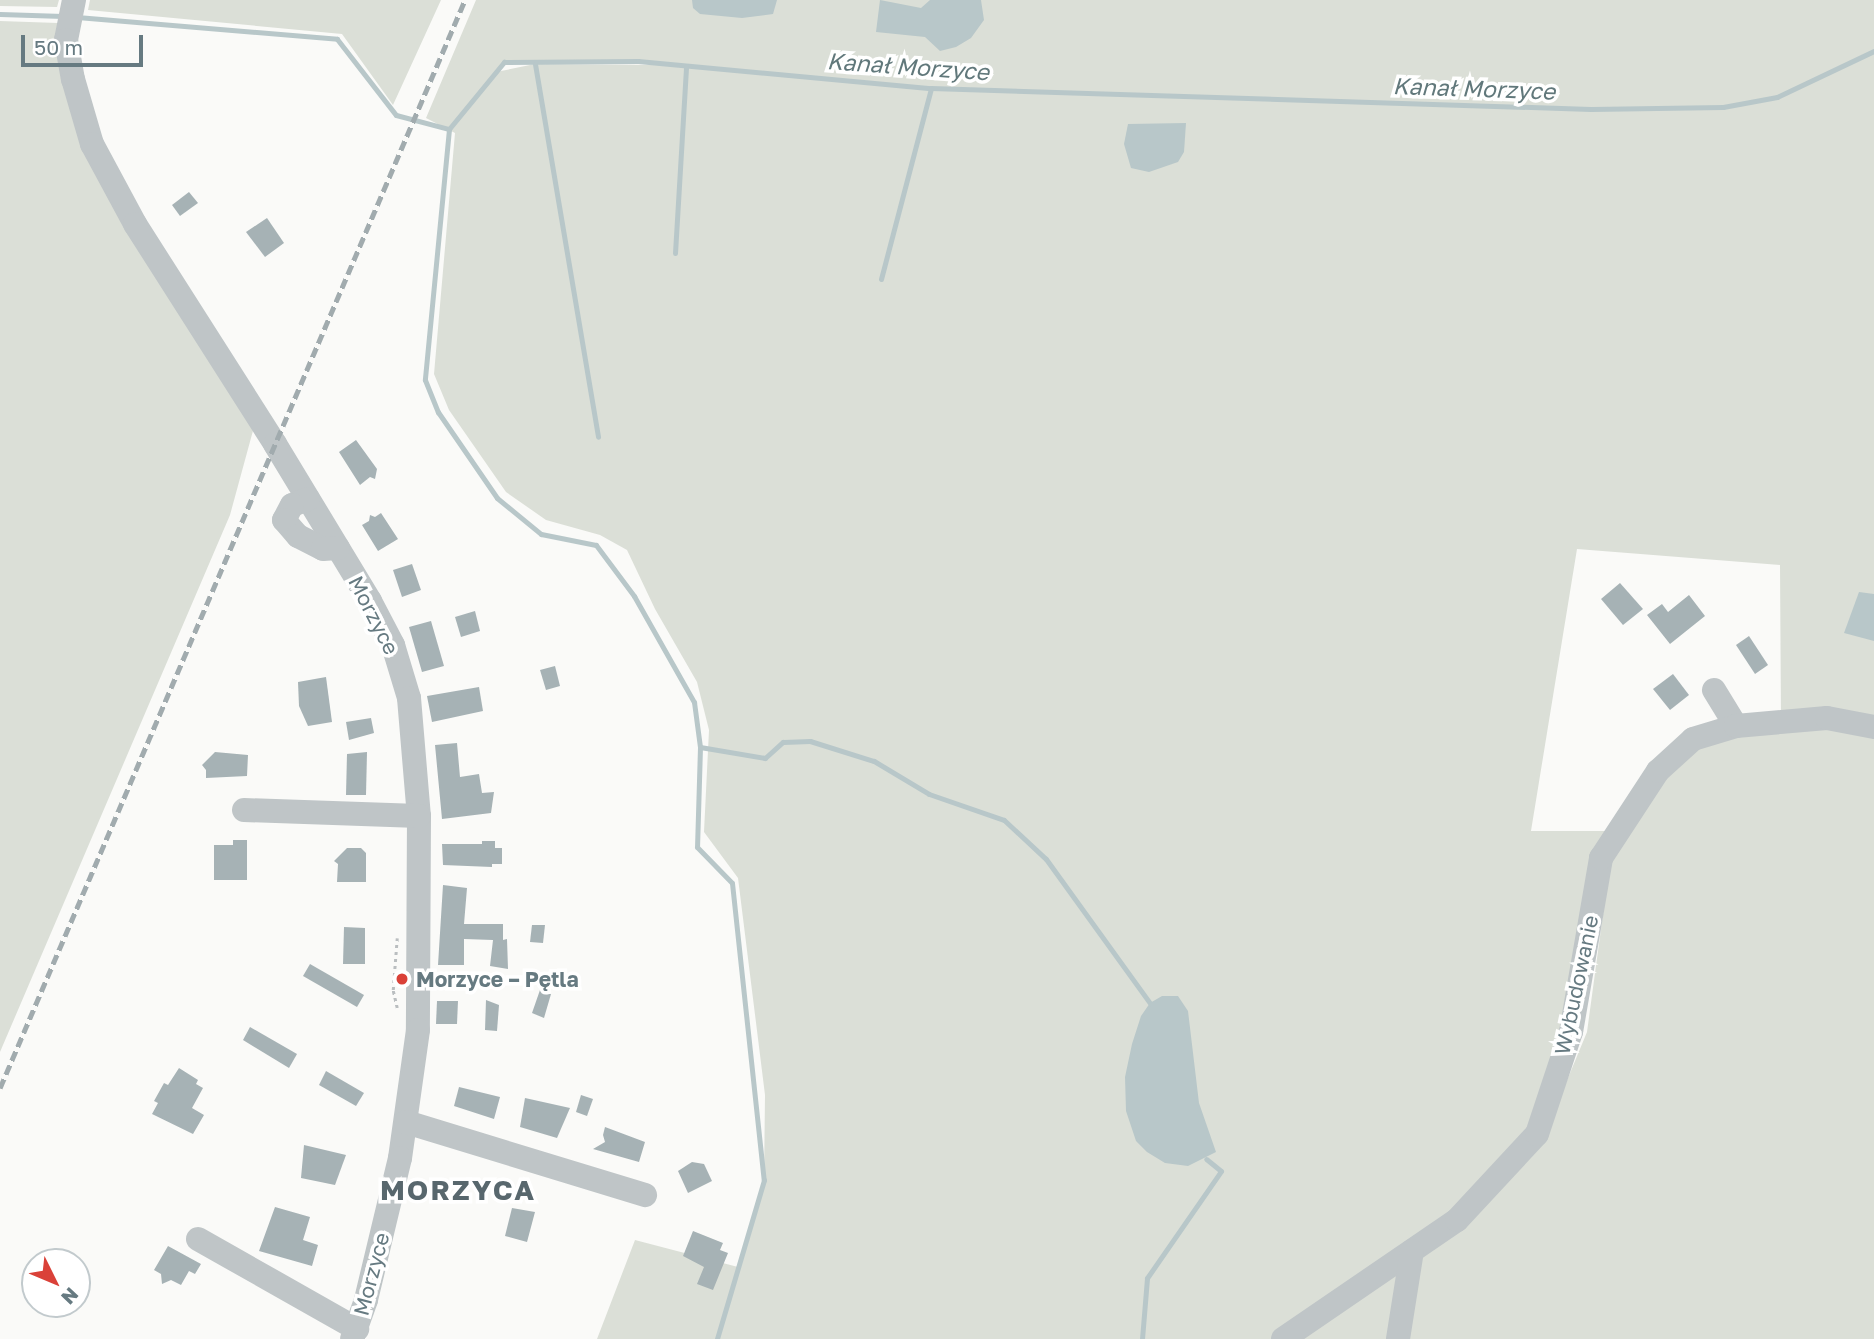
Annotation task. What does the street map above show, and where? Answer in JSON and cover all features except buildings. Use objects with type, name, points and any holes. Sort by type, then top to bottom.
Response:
[{"type":"street","name":"Morzyce","points":[[72,11],[66,40],[73,79],[92,144],[135,224],[338,548],[393,645],[409,698],[419,816],[418,1030],[400,1158],[354,1334]]},
{"type":"street","points":[[1714,690],[1735,726]]},
{"type":"street","name":"Wybudowanie","points":[[1283,1339],[1457,1220],[1537,1134],[1571,1032],[1601,858],[1658,771],[1693,739],[1735,726],[1827,718],[1874,727]]},
{"type":"street","points":[[244,810],[419,816]]},
{"type":"street","points":[[406,1122],[645,1195]]},
{"type":"street","points":[[198,1239],[354,1334]]},
{"type":"street","points":[[1398,1339],[1412,1251]]},
{"type":"path","points":[[398,1017],[393,990],[396,940],[400,930]]},
{"type":"shaded area","points":[[0,0],[59,0],[57,7],[0,6]]},
{"type":"shaded area","points":[[90,0],[441,0],[393,105],[342,34],[88,10]]},
{"type":"shaded area","points":[[476,0],[1874,0],[1874,1339],[597,1339],[635,1240],[738,1267],[764,1180],[765,1095],[738,878],[704,832],[709,730],[697,682],[655,609],[627,550],[600,535],[546,520],[506,492],[449,410],[434,374],[455,133],[426,118]],"holes":[[[628,61],[661,65],[535,64],[496,72],[504,62]],[[1577,549],[1780,565],[1781,722],[1687,748],[1610,863],[1587,1032],[1556,1107],[1606,831],[1531,831]]]},
{"type":"shaded area","points":[[692,0],[777,0],[773,14],[742,18],[700,14],[693,8]]},
{"type":"shaded area","points":[[880,0],[921,8],[930,0],[981,0],[984,20],[971,38],[956,47],[940,51],[925,37],[876,32]]},
{"type":"shaded area","points":[[0,21],[58,23],[78,129],[254,427],[230,515],[0,1052]]},
{"type":"shaded area","points":[[1186,123],[1184,152],[1178,162],[1149,172],[1131,168],[1124,144],[1128,124]]},
{"type":"shaded area","points":[[1859,592],[1874,594],[1874,641],[1844,633]]},
{"type":"shaded area","points":[[1162,996],[1178,996],[1188,1011],[1199,1103],[1216,1152],[1188,1166],[1165,1163],[1147,1152],[1136,1141],[1126,1111],[1125,1077],[1132,1044],[1141,1016],[1150,1003]]},
{"type":"waterway","name":"Kanał Morzyce","points":[[0,14],[63,16]]},
{"type":"waterway","name":"Kanał Morzyce","points":[[77,17],[337,39],[396,115],[449,129],[504,62],[638,61],[931,88],[1591,109],[1723,107],[1777,97],[1874,51]]},
{"type":"waterway","points":[[535,64],[598,437]]},
{"type":"waterway","points":[[675,253],[686,66]]},
{"type":"waterway","points":[[881,279],[931,88]]},
{"type":"waterway","points":[[449,129],[425,380],[438,412],[497,498],[541,534],[596,545],[634,596],[694,702],[700,747],[697,847],[732,883],[764,1180],[717,1339]]},
{"type":"waterway","points":[[700,747],[765,758],[783,742],[810,741],[874,761],[929,794],[1004,820],[1046,859],[1150,1003]]},
{"type":"waterway","points":[[1142,1339],[1147,1278],[1221,1171],[1206,1159]]},
{"type":"railway","points":[[0,1088],[465,0]]},
{"type":"place","name":"Morzyce – Pętla","points":[[402,979]]},
{"type":"district","name":"MORZYCA","points":[[458,1190]]}]
